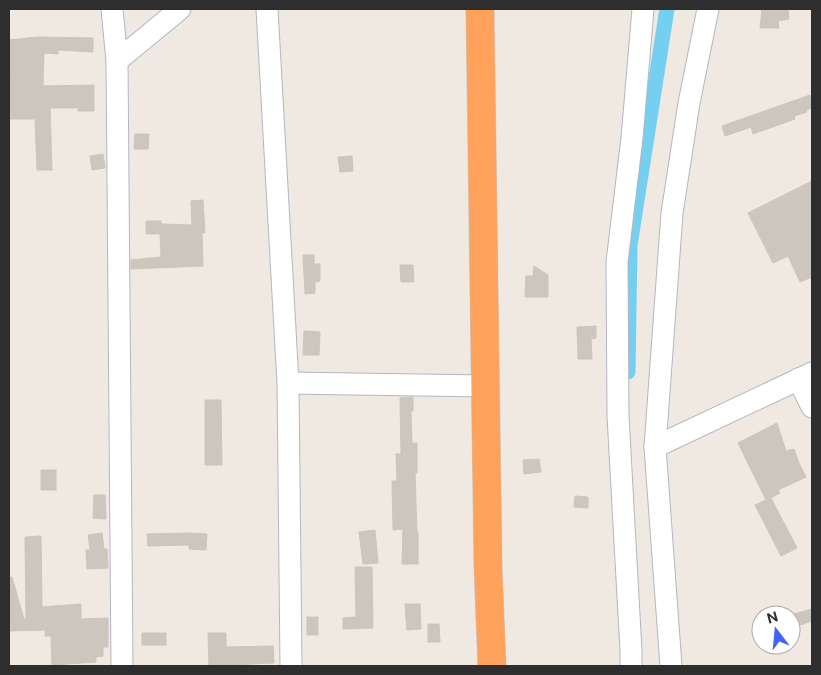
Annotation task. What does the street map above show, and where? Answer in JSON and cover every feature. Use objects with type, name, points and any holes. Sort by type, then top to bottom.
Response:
[{"type":"highway","points":[[480,9],[488,567],[492,666]]},
{"type":"street","points":[[112,9],[116,61],[122,666]]},
{"type":"street","points":[[116,61],[180,9]]},
{"type":"street","points":[[267,9],[288,383],[291,666]]},
{"type":"street","points":[[631,666],[618,416],[617,262],[632,138],[643,9]]},
{"type":"street","points":[[671,666],[655,447],[672,213],[689,103],[708,9]]},
{"type":"street","points":[[655,447],[805,376],[812,407]]},
{"type":"street","points":[[288,383],[485,386]]},
{"type":"building","points":[[762,9],[788,9],[789,19],[778,21],[779,28],[760,28]]},
{"type":"building","points":[[37,37],[93,38],[93,52],[58,50],[58,54],[44,53],[43,86],[94,85],[94,111],[78,111],[78,108],[50,108],[52,170],[37,170],[35,119],[9,119],[9,40]]},
{"type":"building","points":[[810,95],[812,108],[806,110],[807,112],[794,116],[795,119],[753,134],[751,127],[725,136],[722,126]]},
{"type":"building","points":[[135,134],[149,134],[148,149],[134,149]]},
{"type":"building","points":[[103,154],[105,168],[92,170],[90,156]]},
{"type":"building","points":[[352,156],[353,171],[340,172],[338,157]]},
{"type":"building","points":[[812,181],[812,277],[800,282],[788,256],[773,263],[748,213]]},
{"type":"building","points":[[203,200],[205,233],[202,233],[203,266],[131,269],[131,260],[161,257],[160,234],[146,234],[146,221],[161,221],[161,224],[192,225],[191,201]]},
{"type":"building","points":[[303,255],[314,255],[314,264],[320,264],[320,281],[315,282],[315,293],[305,294]]},
{"type":"building","points":[[400,265],[413,265],[414,282],[401,282]]},
{"type":"building","points":[[534,266],[548,275],[548,297],[525,297],[526,276],[533,276]]},
{"type":"building","points":[[596,326],[596,338],[591,339],[592,359],[578,359],[577,327]]},
{"type":"building","points":[[304,331],[320,332],[319,355],[303,355]]},
{"type":"building","points":[[413,397],[413,411],[411,411],[412,443],[417,443],[417,473],[415,473],[418,564],[402,564],[403,529],[393,530],[392,481],[397,481],[396,454],[401,454],[400,398]]},
{"type":"building","points":[[205,400],[221,400],[222,465],[205,465]]},
{"type":"building","points":[[777,423],[786,451],[794,449],[806,477],[778,490],[780,493],[771,498],[797,548],[781,556],[755,505],[766,500],[738,443]]},
{"type":"building","points":[[539,459],[541,472],[524,474],[523,460]]},
{"type":"building","points":[[41,470],[56,470],[56,490],[41,490]]},
{"type":"building","points":[[94,495],[105,495],[106,519],[93,518]]},
{"type":"building","points":[[575,496],[588,497],[588,508],[574,507]]},
{"type":"building","points":[[375,530],[378,563],[363,564],[359,532]]},
{"type":"building","points":[[102,533],[104,549],[107,549],[108,568],[87,569],[86,550],[90,550],[88,535]]},
{"type":"building","points":[[147,534],[207,534],[206,550],[189,549],[189,545],[148,546]]},
{"type":"building","points":[[41,536],[42,607],[81,604],[81,619],[108,618],[108,647],[103,647],[103,656],[96,657],[96,662],[52,665],[51,636],[45,636],[45,630],[9,631],[9,577],[12,577],[24,619],[26,619],[25,537]]},
{"type":"building","points":[[355,567],[372,567],[373,628],[343,629],[343,618],[356,617]]},
{"type":"building","points":[[405,604],[420,604],[421,629],[407,630]]},
{"type":"building","points":[[812,609],[812,621],[801,625],[801,612]]},
{"type":"building","points":[[307,617],[318,617],[318,635],[307,635]]},
{"type":"building","points":[[428,624],[439,624],[440,642],[428,642]]},
{"type":"building","points":[[142,633],[166,633],[166,645],[142,645]]},
{"type":"building","points":[[208,633],[226,633],[226,647],[273,646],[274,663],[209,666]]},
{"type":"waterway","points":[[628,372],[630,245],[667,9]]}]
